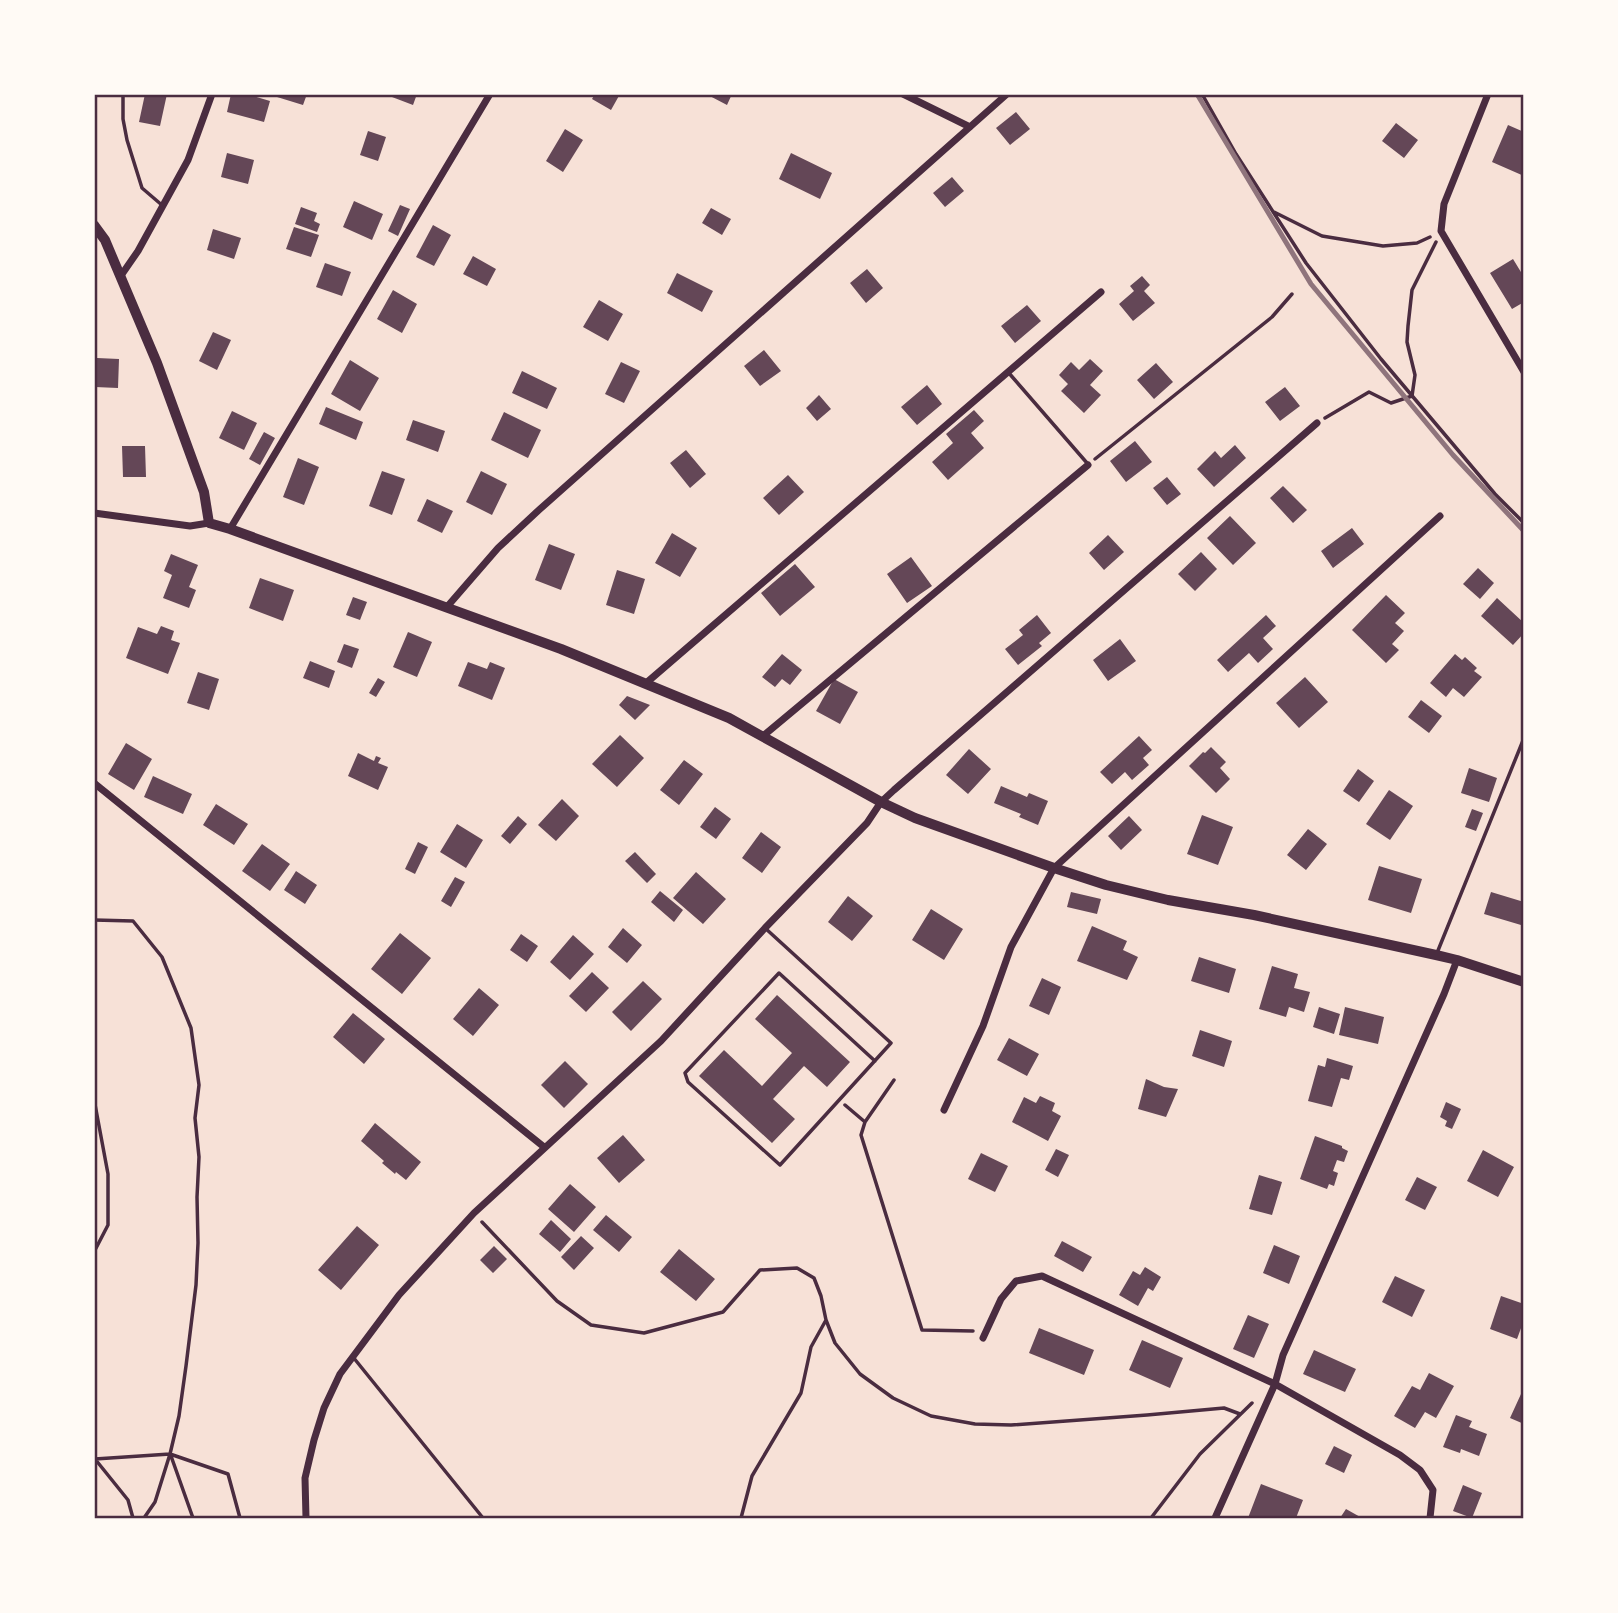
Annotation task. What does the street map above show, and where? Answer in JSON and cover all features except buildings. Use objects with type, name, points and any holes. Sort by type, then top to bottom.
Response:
[{"type":"street","points":[[120,276],[138,250],[188,160],[212,94]]},
{"type":"street","points":[[230,529],[490,94]]},
{"type":"street","points":[[903,94],[970,127]]},
{"type":"street","points":[[446,608],[498,548],[540,509],[1007,94]]},
{"type":"street","points":[[1488,94],[1444,204],[1441,231],[1524,372]]},
{"type":"street","points":[[94,225],[105,240],[156,363],[204,492],[209,523]]},
{"type":"street","points":[[645,684],[1101,292]]},
{"type":"street","points":[[306,1518],[305,1478],[324,1408],[340,1374],[399,1295],[474,1213],[661,1041],[867,823],[881,802],[1317,423]]},
{"type":"street","points":[[763,736],[1088,465]]},
{"type":"street","points":[[94,513],[190,526],[209,523],[230,529],[561,649],[729,718],[915,818],[1106,885],[1436,955],[1524,982]]},
{"type":"street","points":[[944,1110],[983,1026],[1011,947],[1054,867],[1440,516]]},
{"type":"street","points":[[94,783],[544,1147]]},
{"type":"street","points":[[1215,1518],[1275,1384],[1283,1355],[1457,961]]},
{"type":"street","points":[[983,1338],[1001,1299],[1016,1281],[1042,1276],[1275,1384],[1400,1455],[1420,1470],[1433,1490],[1430,1518]]},
{"type":"lane","points":[[124,94],[123,119],[127,140],[142,188],[163,206]]},
{"type":"lane","points":[[1008,372],[1088,465]]},
{"type":"lane","points":[[1436,955],[1524,738]]},
{"type":"lane","points":[[765,928],[891,1043],[875,1061],[839,1100],[780,1166],[688,1082],[685,1073],[779,973],[875,1061]]},
{"type":"lane","points":[[353,1357],[483,1518]]},
{"type":"path","points":[[1202,94],[1306,263],[1372,349],[1495,494],[1524,523]]},
{"type":"path","points":[[1274,212],[1322,236],[1383,246],[1417,243],[1441,231]]},
{"type":"path","points":[[1412,396],[1415,375],[1407,342],[1412,290],[1441,231]]},
{"type":"path","points":[[1088,465],[1272,317],[1292,294]]},
{"type":"path","points":[[1317,423],[1369,392],[1391,403],[1412,396]]},
{"type":"path","points":[[94,920],[133,921],[162,957],[191,1028],[199,1085],[195,1118],[199,1157],[197,1264],[186,1366],[170,1454],[155,1502],[144,1518]]},
{"type":"path","points":[[894,1080],[865,1122],[861,1135],[922,1330],[973,1331]]},
{"type":"path","points":[[94,1099],[108,1174],[108,1225],[94,1252]]},
{"type":"path","points":[[839,1100],[865,1122]]},
{"type":"path","points":[[474,1213],[557,1301],[591,1325],[644,1333],[723,1312],[760,1270],[797,1268],[814,1278],[835,1343],[860,1374],[893,1398],[931,1416],[975,1424],[1011,1425],[1224,1408],[1240,1414]]},
{"type":"path","points":[[740,1518],[752,1476],[801,1392],[811,1347],[826,1320]]},
{"type":"path","points":[[1151,1518],[1200,1454],[1275,1384]]},
{"type":"path","points":[[170,1454],[192,1518]]},
{"type":"path","points":[[95,1459],[170,1454],[228,1474],[240,1518]]},
{"type":"path","points":[[95,1459],[128,1500],[133,1518]]},
{"type":"railway","points":[[1197,94],[1311,284],[1453,455],[1524,531]]}]
